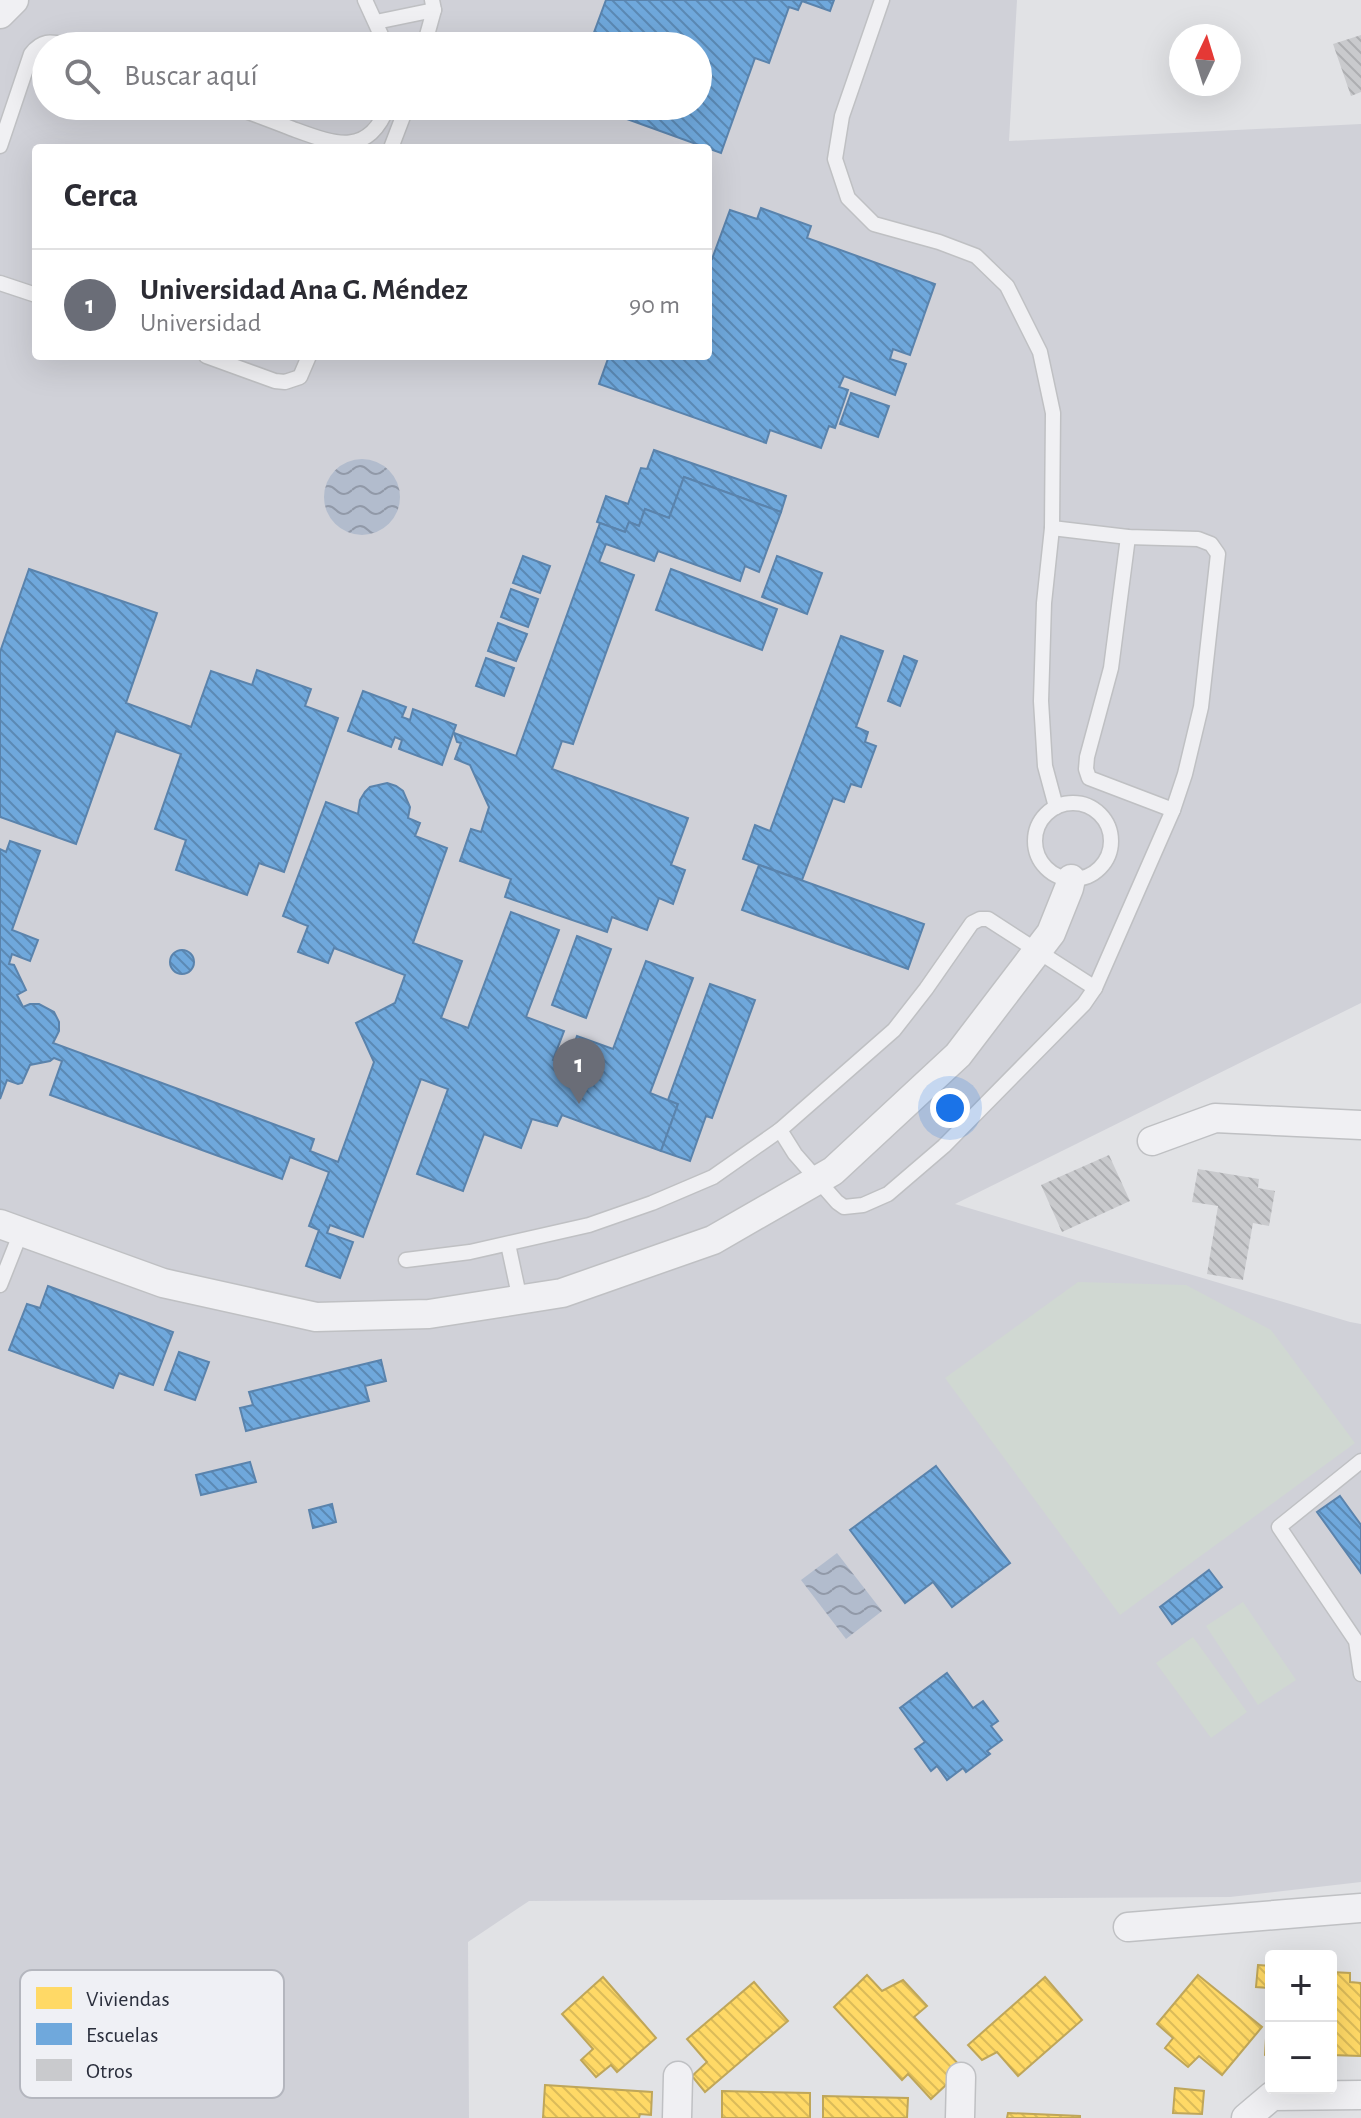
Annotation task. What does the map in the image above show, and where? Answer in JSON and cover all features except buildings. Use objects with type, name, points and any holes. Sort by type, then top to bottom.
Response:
[{"type":"street","points":[[0,14],[14,0]]},
{"type":"street","points":[[11,1228],[163,1283],[316,1317],[429,1314],[562,1293],[713,1240],[833,1171],[958,1055],[1051,933],[1071,879]]},
{"type":"street","points":[[1152,1141],[1215,1118],[1361,1125]]},
{"type":"street","points":[[1128,1927],[1361,1908]]},
{"type":"street","points":[[677,2118],[678,2076]]},
{"type":"street","points":[[960,2118],[961,2077]]},
{"type":"street","points":[[1246,2118],[1272,2096],[1361,2095]]},
{"type":"lane","points":[[365,0],[380,32]]},
{"type":"lane","points":[[882,0],[842,116],[835,159],[848,198],[874,224],[976,256],[1007,286],[1040,352],[1053,413],[1052,528],[1044,603],[1041,701],[1045,766],[1056,807]]},
{"type":"lane","points":[[376,22],[433,5],[427,32]]},
{"type":"lane","points":[[0,146],[32,53]]},
{"type":"lane","points":[[270,120],[331,143],[354,142],[371,133],[382,120]]},
{"type":"lane","points":[[393,144],[402,120]]},
{"type":"lane","points":[[0,283],[32,294]]},
{"type":"lane","points":[[217,360],[285,382],[300,377],[307,360]]},
{"type":"lane","points":[[780,1130],[795,1154],[844,1207],[863,1205],[888,1194],[944,1146],[1084,1004],[1095,988],[1173,810],[1185,774],[1201,707],[1218,554],[1211,544],[1198,539],[1128,537],[1052,528]]},
{"type":"lane","points":[[1128,537],[1111,668],[1086,769],[1089,778],[1173,810]]},
{"type":"lane","points":[[1079,803],[1093,808],[1104,818],[1111,831],[1112,847],[1106,861],[1096,872],[1083,879],[1053,874],[1042,864],[1035,851],[1034,836],[1039,821],[1056,807],[1079,803]]},
{"type":"lane","points":[[406,1260],[508,1244],[589,1225],[713,1177],[780,1130],[894,1030],[972,923],[980,919],[988,919],[1095,988]]},
{"type":"lane","points":[[0,1285],[11,1228]]},
{"type":"lane","points":[[508,1244],[520,1300]]},
{"type":"lane","points":[[1361,1461],[1279,1527],[1356,1641],[1361,1674]]},
{"type":"shaded area","points":[[0,0],[1017,0],[1009,141],[1361,124],[1361,1003],[955,1204],[1361,1324],[1361,1882],[1230,1897],[529,1901],[468,1942],[469,2118],[0,2118]]},
{"type":"shaded area","points":[[1078,1282],[1186,1285],[1271,1330],[1355,1443],[1120,1615],[945,1378]]},
{"type":"shaded area","points":[[1243,1602],[1296,1680],[1258,1705],[1206,1626]]},
{"type":"shaded area","points":[[1193,1637],[1247,1712],[1211,1738],[1156,1663]]},
{"type":"water","points":[[362,459],[376,462],[389,470],[397,483],[400,497],[397,511],[389,524],[376,532],[362,535],[348,532],[335,524],[327,511],[324,497],[327,483],[335,470],[348,462]]},
{"type":"water","points":[[837,1553],[882,1611],[846,1639],[801,1580]]},
{"type":"place","name":"Universidad Ana G. Méndez","points":[[579,1104]]}]
